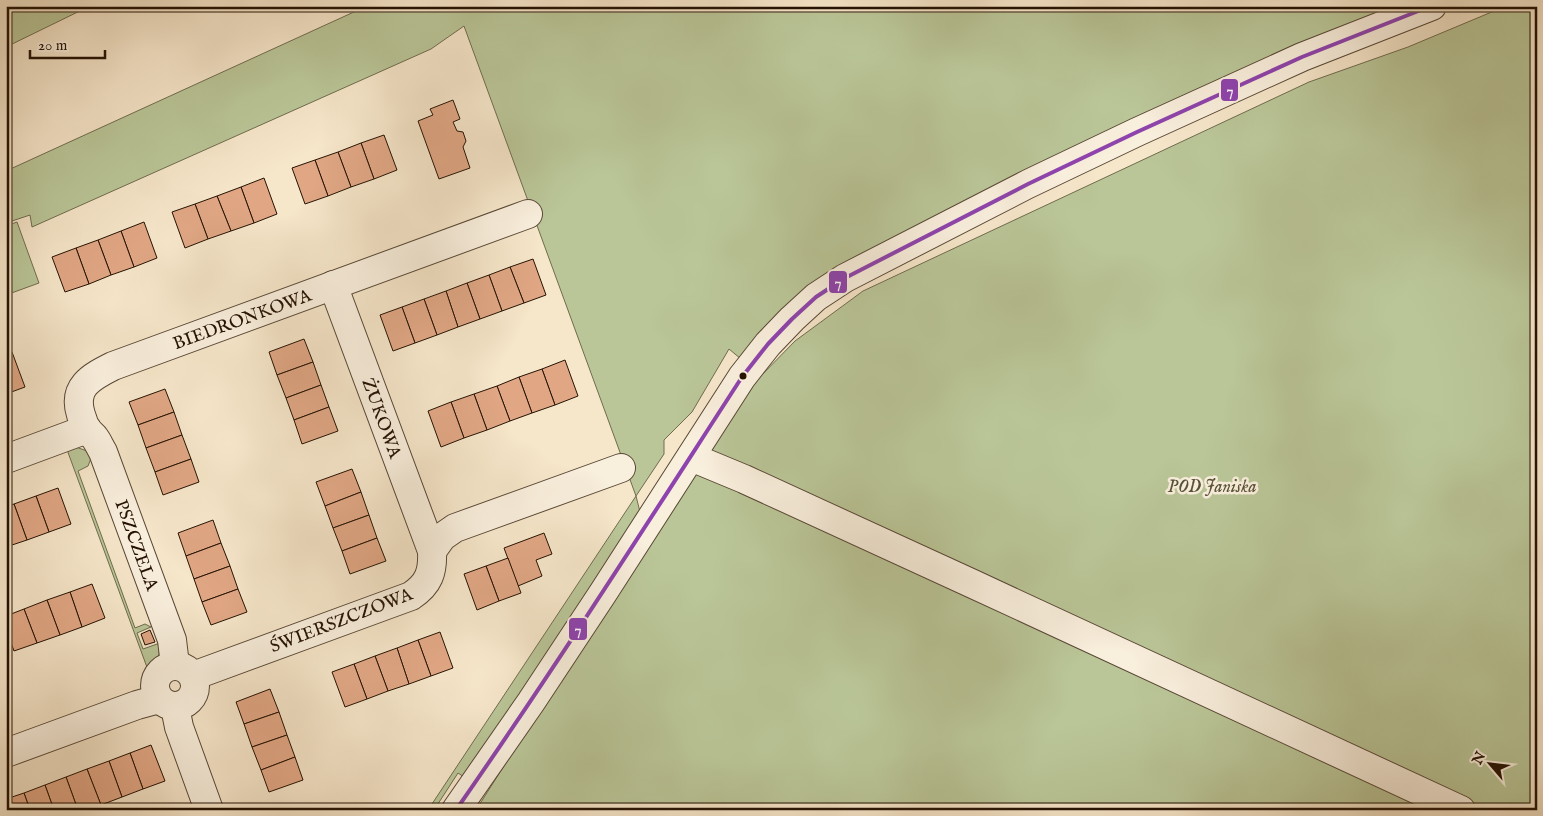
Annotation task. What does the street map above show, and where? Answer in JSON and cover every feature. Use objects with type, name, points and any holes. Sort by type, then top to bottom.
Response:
[{"type":"street","points":[[456,810],[536,694],[742,377],[768,344],[816,298],[845,278],[1028,184],[1302,57],[1432,6]]},
{"type":"street","name":"BIEDRONKOWA","points":[[87,429],[78,404],[80,393],[85,383],[113,366],[528,214]]},
{"type":"street","name":"ŻUKOWA","points":[[333,285],[432,551]]},
{"type":"street","points":[[6,458],[87,429]]},
{"type":"street","name":"PSZCZELA","points":[[87,429],[96,438],[103,452],[184,671]]},
{"type":"street","points":[[691,457],[744,479],[974,584],[1461,810]]},
{"type":"street","points":[[432,551],[442,537],[455,528],[621,468]]},
{"type":"street","name":"ŚWIERSZCZOWA","points":[[184,671],[411,596],[421,589],[428,579],[433,566],[432,551]]},
{"type":"street","points":[[6,753],[137,705],[167,703],[182,706],[193,697],[196,683],[184,671]]},
{"type":"street","points":[[167,703],[179,727],[209,810]]},
{"type":"green space","points":[[6,6],[90,6],[6,47]]},
{"type":"green space","points":[[367,6],[1405,6],[1031,171],[741,359],[729,349],[692,412],[664,440],[664,454],[636,496],[464,26],[431,49],[32,227],[30,215],[6,223],[6,171]]},
{"type":"green space","name":"POD Janiska","points":[[1506,6],[1537,6],[1537,810],[476,810],[611,597],[754,383],[795,341],[863,291],[1309,82],[1408,47]]},
{"type":"green space","points":[[17,222],[39,283],[6,295],[6,226]]},
{"type":"green space","points":[[73,446],[87,451],[92,456],[88,466],[78,471],[135,628],[145,624],[151,627],[137,633],[143,649],[160,643],[159,655],[148,670],[66,447]]},
{"type":"green space","points":[[636,496],[641,516],[464,777],[458,773],[434,810],[428,810]]},
{"type":"building","points":[[453,100],[460,119],[453,122],[457,131],[463,132],[466,141],[463,147],[470,168],[439,179],[418,121],[433,115],[430,109]]},
{"type":"building","points":[[384,135],[397,170],[374,179],[361,143]]},
{"type":"building","points":[[361,143],[374,179],[351,187],[338,152]]},
{"type":"building","points":[[338,152],[351,187],[328,196],[315,160]]},
{"type":"building","points":[[315,160],[328,196],[305,204],[292,168]]},
{"type":"building","points":[[264,178],[277,214],[254,223],[241,187]]},
{"type":"building","points":[[241,187],[254,223],[231,231],[217,196]]},
{"type":"building","points":[[217,196],[231,231],[208,239],[195,204]]},
{"type":"building","points":[[195,204],[208,239],[185,248],[172,212]]},
{"type":"building","points":[[144,222],[157,258],[134,267],[121,231]]},
{"type":"building","points":[[121,231],[134,267],[111,275],[98,240]]},
{"type":"building","points":[[98,240],[111,275],[89,284],[76,248]]},
{"type":"building","points":[[76,248],[89,284],[65,292],[52,257]]},
{"type":"building","points":[[533,259],[546,295],[524,303],[510,267]]},
{"type":"building","points":[[510,267],[524,303],[502,311],[489,275]]},
{"type":"building","points":[[489,275],[502,311],[480,319],[467,283]]},
{"type":"building","points":[[467,283],[480,319],[458,327],[446,291]]},
{"type":"building","points":[[446,291],[458,327],[437,335],[424,299]]},
{"type":"building","points":[[424,299],[437,335],[415,343],[402,307]]},
{"type":"building","points":[[402,307],[415,343],[393,351],[380,315]]},
{"type":"building","points":[[304,339],[313,362],[277,375],[269,352]]},
{"type":"building","points":[[12,352],[25,387],[6,394],[6,354]]},
{"type":"building","points":[[565,360],[578,396],[555,405],[542,369]]},
{"type":"building","points":[[313,362],[321,385],[286,398],[277,375]]},
{"type":"building","points":[[542,369],[555,405],[532,413],[519,377]]},
{"type":"building","points":[[519,377],[532,413],[510,421],[497,386]]},
{"type":"building","points":[[321,385],[329,407],[294,420],[286,398]]},
{"type":"building","points":[[497,386],[510,421],[487,430],[474,394]]},
{"type":"building","points":[[165,389],[174,412],[138,425],[129,402]]},
{"type":"building","points":[[474,394],[487,430],[464,438],[451,402]]},
{"type":"building","points":[[451,402],[464,438],[441,447],[428,411]]},
{"type":"building","points":[[329,407],[338,431],[302,444],[294,420]]},
{"type":"building","points":[[174,412],[182,435],[146,448],[138,425]]},
{"type":"building","points":[[182,435],[191,459],[155,472],[146,448]]},
{"type":"building","points":[[191,459],[199,482],[163,495],[155,472]]},
{"type":"building","points":[[352,469],[361,492],[325,506],[316,482]]},
{"type":"building","points":[[58,488],[71,524],[49,532],[36,496]]},
{"type":"building","points":[[361,492],[369,515],[333,528],[325,506]]},
{"type":"building","points":[[36,496],[49,532],[27,540],[14,504]]},
{"type":"building","points":[[14,504],[27,540],[6,547],[6,507]]},
{"type":"building","points":[[369,515],[377,538],[342,551],[333,528]]},
{"type":"building","points":[[213,520],[221,543],[186,556],[178,533]]},
{"type":"building","points":[[544,533],[552,554],[536,560],[542,576],[518,586],[504,548]]},
{"type":"building","points":[[377,538],[386,561],[350,574],[342,551]]},
{"type":"building","points":[[221,543],[230,566],[194,579],[186,556]]},
{"type":"building","points":[[508,558],[521,593],[499,601],[486,566]]},
{"type":"building","points":[[230,566],[238,589],[202,602],[194,579]]},
{"type":"building","points":[[486,566],[499,601],[477,610],[464,574]]},
{"type":"building","points":[[92,584],[105,618],[82,627],[70,592]]},
{"type":"building","points":[[238,589],[247,612],[211,625],[202,602]]},
{"type":"building","points":[[70,592],[82,627],[60,635],[47,600]]},
{"type":"building","points":[[47,600],[60,635],[37,643],[24,609]]},
{"type":"building","points":[[24,609],[37,643],[14,651],[6,629],[6,616]]},
{"type":"building","points":[[150,630],[155,642],[145,645],[141,634]]},
{"type":"building","points":[[440,632],[453,668],[431,676],[418,640]]},
{"type":"building","points":[[418,640],[431,676],[409,684],[397,648]]},
{"type":"building","points":[[397,648],[409,684],[388,691],[375,656]]},
{"type":"building","points":[[375,656],[388,691],[367,699],[354,664]]},
{"type":"building","points":[[354,664],[367,699],[345,707],[332,672]]},
{"type":"building","points":[[270,689],[279,712],[244,724],[236,702]]},
{"type":"building","points":[[279,712],[287,735],[252,747],[244,724]]},
{"type":"building","points":[[287,735],[295,757],[261,770],[252,747]]},
{"type":"building","points":[[151,745],[165,781],[143,789],[130,753]]},
{"type":"building","points":[[130,753],[143,789],[122,797],[109,761]]},
{"type":"building","points":[[295,757],[303,780],[269,792],[261,770]]},
{"type":"building","points":[[109,761],[122,797],[101,805],[87,769]]},
{"type":"building","points":[[87,769],[101,805],[87,810],[78,810],[66,777]]},
{"type":"building","points":[[66,777],[78,810],[54,810],[45,785]]},
{"type":"building","points":[[45,785],[54,810],[30,810],[24,793]]},
{"type":"building","points":[[24,793],[30,810],[6,810],[6,799]]},
{"type":"transit line","name":"7","points":[[456,810],[565,649],[742,377],[768,344],[816,297],[845,278],[1028,184],[1137,132],[1302,57],[1431,6]]}]
